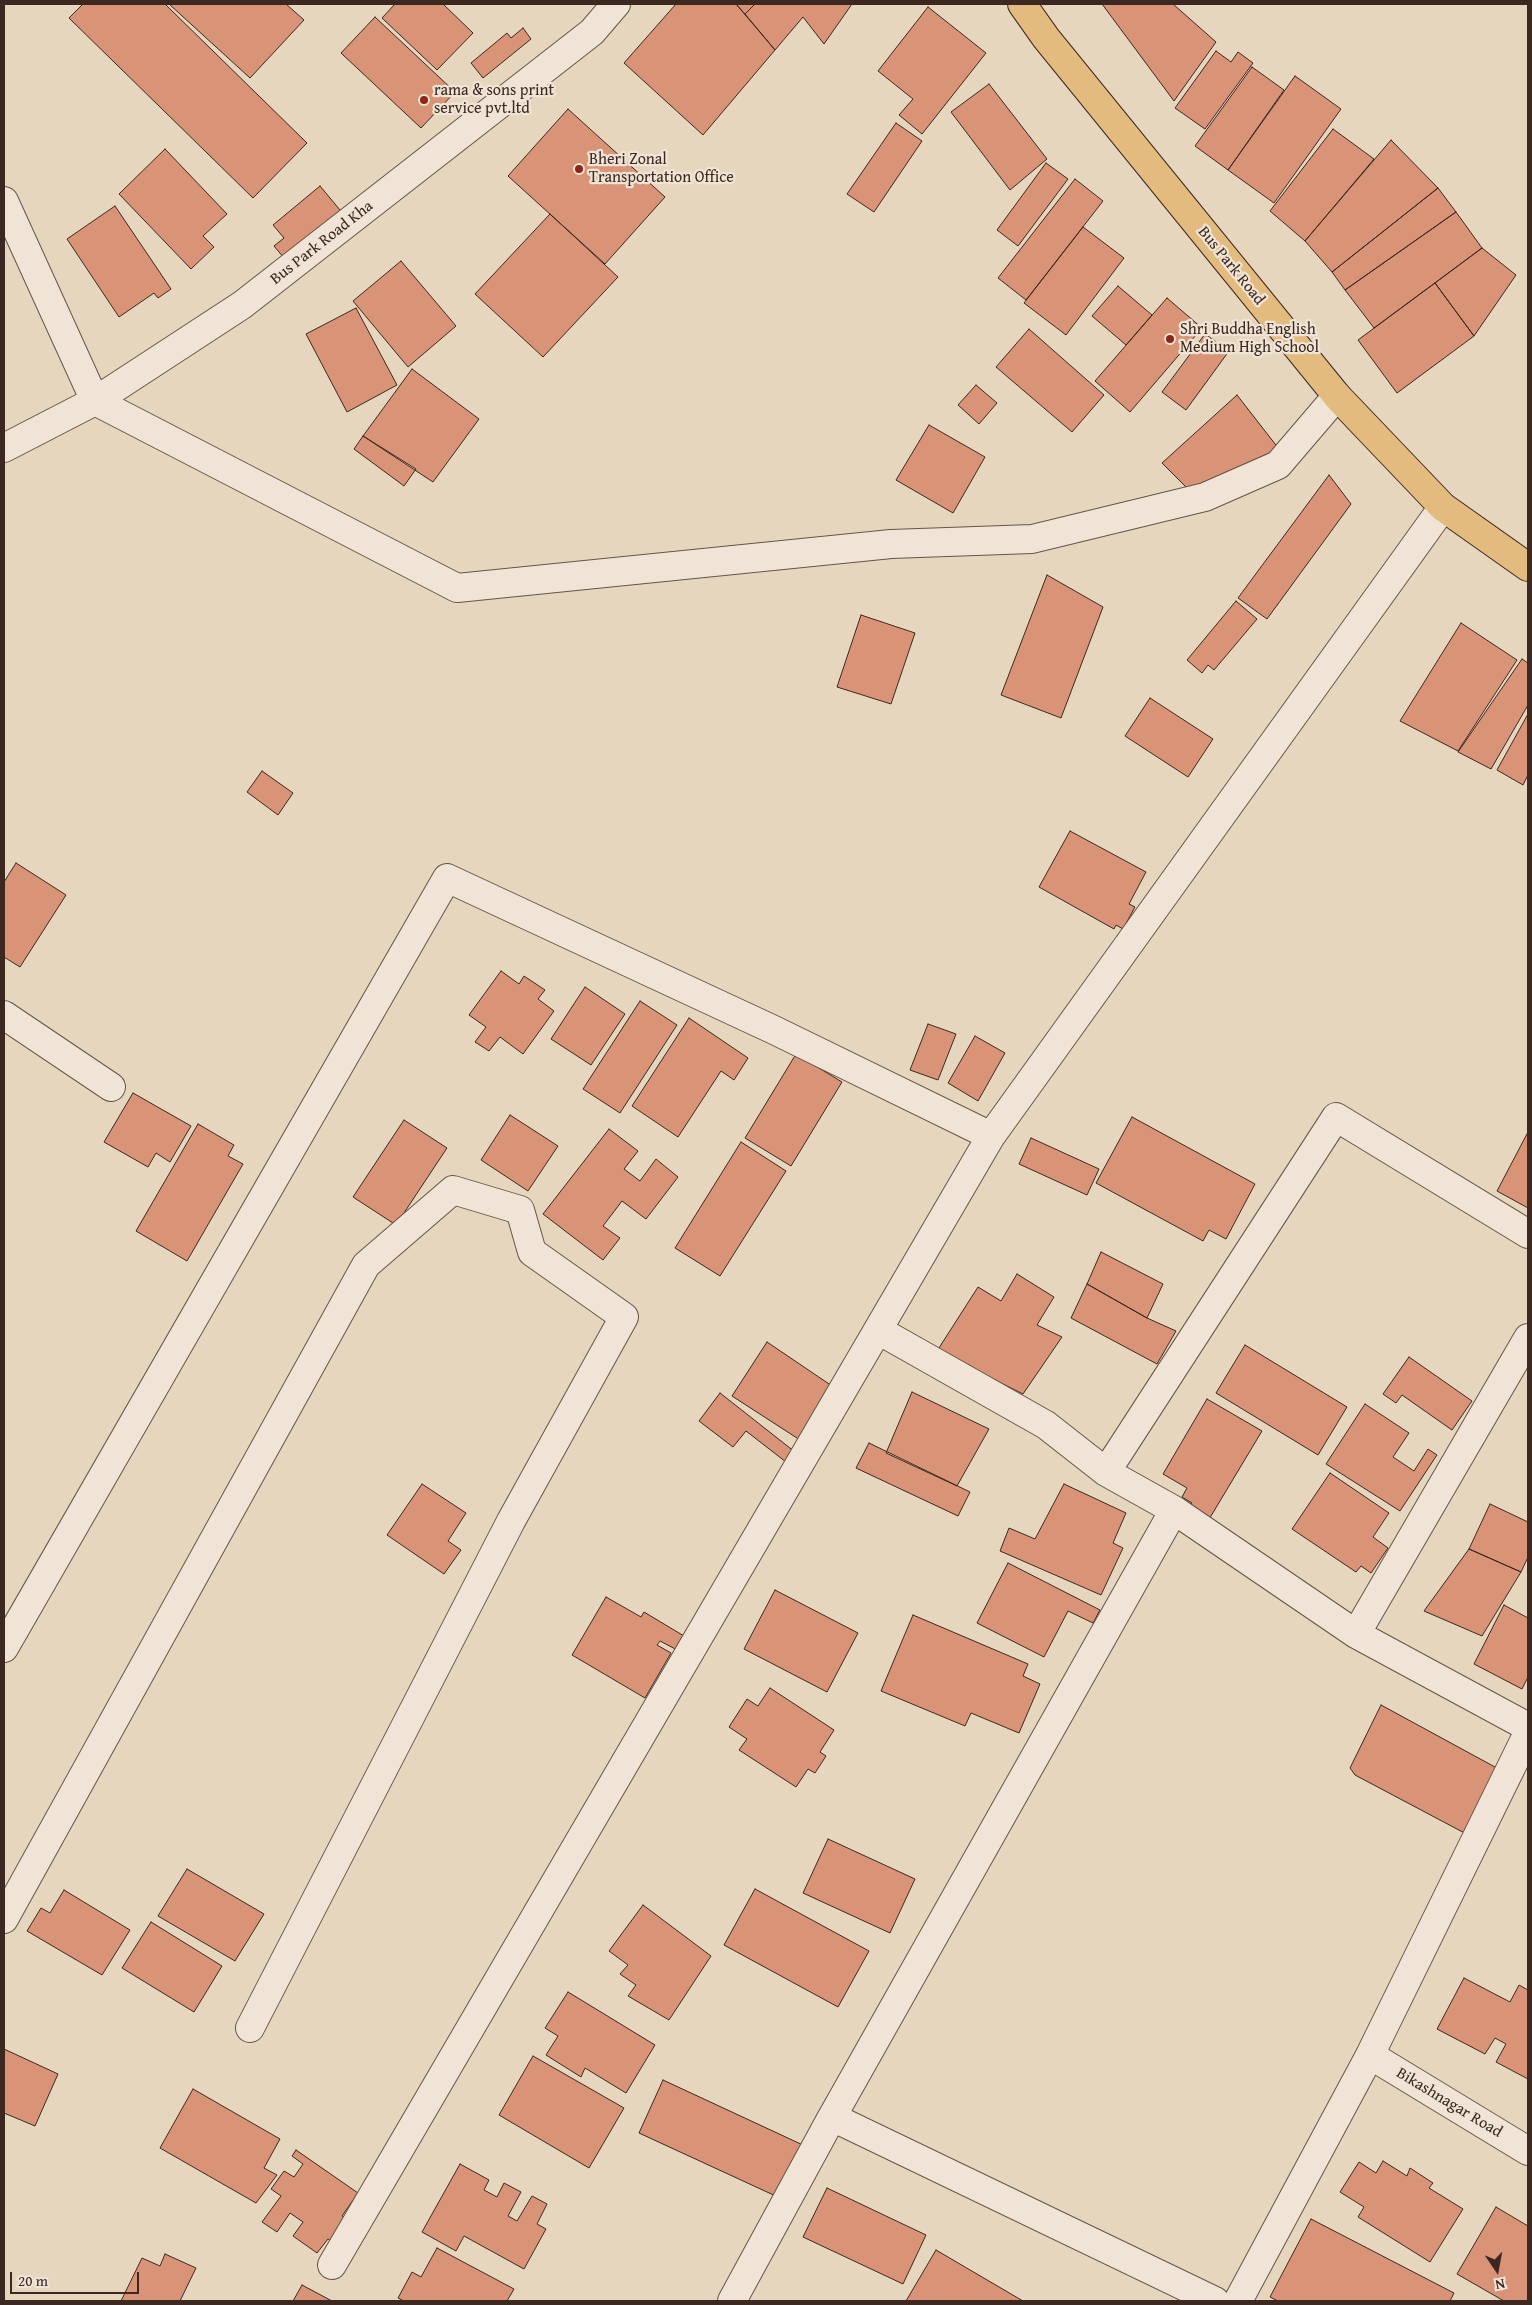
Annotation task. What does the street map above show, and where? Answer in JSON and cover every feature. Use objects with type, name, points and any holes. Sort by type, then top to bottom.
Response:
[{"type":"main road","name":"Bus Park Road","points":[[1022,4],[1058,53],[1337,396],[1442,507],[1528,567]]},
{"type":"street","name":"Bus Park Road Kha","points":[[4,448],[95,401],[242,305],[592,32],[616,4]]},
{"type":"street","points":[[4,201],[95,401],[457,588],[891,544],[1032,539],[1204,497],[1278,465],[1337,396]]},
{"type":"street","points":[[332,2265],[990,1136],[1442,507]]},
{"type":"street","points":[[4,1648],[447,878],[774,1030],[990,1136]]},
{"type":"street","points":[[4,1015],[111,1087]]},
{"type":"street","points":[[1106,1472],[1336,1117],[1528,1234]]},
{"type":"street","points":[[4,1919],[366,1265],[453,1190],[520,1210],[532,1252],[624,1317],[511,1521],[250,2028]]},
{"type":"street","points":[[878,1330],[1046,1425],[1106,1472],[1174,1510],[1356,1634],[1528,1727]]},
{"type":"street","points":[[1356,1634],[1528,1338]]},
{"type":"street","points":[[732,2301],[832,2117],[1174,1510]]},
{"type":"street","points":[[1238,2301],[1370,2055],[1528,1733]]},
{"type":"street","name":"Bikashnagar Road","points":[[1370,2055],[1528,2151]]},
{"type":"street","points":[[832,2117],[1215,2301]]},
{"type":"building","points":[[83,4],[165,4],[307,143],[253,198],[69,18]]},
{"type":"building","points":[[169,4],[286,4],[304,20],[250,78]]},
{"type":"building","points":[[395,4],[443,4],[473,33],[437,70],[382,18]]},
{"type":"building","points":[[676,4],[736,4],[775,50],[703,135],[624,63]]},
{"type":"building","points":[[736,4],[755,4],[745,14]]},
{"type":"building","points":[[755,4],[852,4],[824,44],[803,17],[775,50],[745,14]]},
{"type":"building","points":[[1102,4],[1173,4],[1216,42],[1174,101]]},
{"type":"building","points":[[928,7],[986,53],[922,134],[899,115],[913,99],[878,71]]},
{"type":"building","points":[[375,17],[455,92],[421,128],[341,53]]},
{"type":"building","points":[[523,28],[531,39],[483,78],[471,63],[507,33],[511,38]]},
{"type":"building","points":[[1216,51],[1231,62],[1238,52],[1253,63],[1205,129],[1175,108]]},
{"type":"building","points":[[1252,67],[1284,90],[1228,170],[1195,146]]},
{"type":"building","points":[[1295,76],[1341,109],[1274,203],[1228,170]]},
{"type":"building","points":[[989,84],[1047,159],[1010,190],[951,112]]},
{"type":"building","points":[[568,109],[665,197],[605,264],[508,176]]},
{"type":"building","points":[[896,123],[922,141],[874,212],[847,194]]},
{"type":"building","points":[[1333,129],[1374,159],[1305,241],[1270,211]]},
{"type":"building","points":[[1391,140],[1438,188],[1332,272],[1305,241]]},
{"type":"building","points":[[165,149],[227,214],[203,236],[214,247],[191,269],[119,194]]},
{"type":"building","points":[[1046,163],[1068,179],[1018,246],[997,230]]},
{"type":"building","points":[[1075,179],[1103,201],[1026,300],[998,278]]},
{"type":"building","points":[[320,186],[345,216],[289,264],[274,246],[284,238],[273,225]]},
{"type":"building","points":[[1438,188],[1456,212],[1345,290],[1332,272]]},
{"type":"building","points":[[115,206],[171,289],[158,298],[154,293],[119,317],[67,239]]},
{"type":"building","points":[[1456,212],[1482,248],[1374,328],[1345,290]]},
{"type":"building","points":[[550,214],[618,277],[543,357],[475,294]]},
{"type":"building","points":[[1083,227],[1124,258],[1066,335],[1024,303]]},
{"type":"building","points":[[1482,248],[1516,275],[1474,336],[1435,283]]},
{"type":"building","points":[[401,261],[456,326],[408,367],[353,301]]},
{"type":"building","points":[[1435,283],[1474,336],[1397,393],[1358,340]]},
{"type":"building","points":[[1118,286],[1152,315],[1126,345],[1092,316]]},
{"type":"building","points":[[1167,298],[1202,328],[1130,412],[1095,381]]},
{"type":"building","points":[[356,308],[397,385],[347,412],[306,334]]},
{"type":"building","points":[[1029,329],[1104,395],[1072,432],[996,367]]},
{"type":"building","points":[[1205,334],[1229,351],[1186,410],[1162,392]]},
{"type":"building","points":[[412,369],[479,419],[433,482],[363,436]]},
{"type":"building","points":[[976,385],[997,403],[979,424],[958,405]]},
{"type":"building","points":[[1237,395],[1279,449],[1188,489],[1162,463]]},
{"type":"building","points":[[929,425],[985,457],[953,513],[896,480]]},
{"type":"building","points":[[363,436],[416,469],[404,486],[354,449]]},
{"type":"building","points":[[1329,475],[1351,504],[1267,619],[1238,598]]},
{"type":"building","points":[[1047,575],[1103,607],[1061,718],[1001,695]]},
{"type":"building","points":[[1236,601],[1257,619],[1214,670],[1208,665],[1202,673],[1187,660]]},
{"type":"building","points":[[861,615],[915,633],[891,704],[837,687]]},
{"type":"building","points":[[1461,623],[1517,660],[1458,751],[1400,721]]},
{"type":"building","points":[[1522,659],[1528,663],[1528,705],[1491,769],[1458,752]]},
{"type":"building","points":[[1150,698],[1213,739],[1188,777],[1125,736]]},
{"type":"building","points":[[1528,714],[1528,775],[1523,785],[1497,770]]},
{"type":"building","points":[[262,771],[293,793],[278,815],[247,792]]},
{"type":"building","points":[[1070,831],[1146,872],[1129,904],[1135,907],[1123,929],[1116,925],[1114,929],[1039,887]]},
{"type":"building","points":[[16,863],[66,895],[20,967],[4,957],[4,882]]},
{"type":"building","points":[[501,971],[519,984],[524,976],[545,990],[538,999],[554,1011],[523,1054],[500,1037],[489,1051],[475,1042],[486,1027],[469,1015]]},
{"type":"building","points":[[585,987],[625,1014],[591,1065],[551,1039]]},
{"type":"building","points":[[640,1001],[677,1025],[620,1113],[583,1089]]},
{"type":"building","points":[[689,1018],[748,1058],[734,1080],[721,1071],[678,1137],[632,1106]]},
{"type":"building","points":[[928,1024],[956,1034],[938,1080],[910,1070]]},
{"type":"building","points":[[975,1036],[1005,1053],[978,1101],[948,1083]]},
{"type":"building","points":[[796,1054],[842,1082],[791,1166],[745,1138]]},
{"type":"building","points":[[133,1093],[191,1126],[170,1162],[156,1153],[148,1167],[104,1142]]},
{"type":"building","points":[[510,1115],[558,1146],[528,1191],[481,1160]]},
{"type":"building","points":[[1132,1117],[1255,1184],[1226,1239],[1209,1230],[1203,1241],[1096,1183]]},
{"type":"building","points":[[404,1120],[447,1148],[396,1225],[353,1197]]},
{"type":"building","points":[[198,1124],[234,1145],[228,1156],[243,1164],[187,1261],[136,1231]]},
{"type":"building","points":[[609,1129],[638,1151],[624,1169],[640,1181],[656,1159],[678,1177],[646,1219],[622,1201],[603,1226],[620,1238],[603,1260],[543,1214]]},
{"type":"building","points":[[1528,1132],[1528,1208],[1497,1191]]},
{"type":"building","points":[[1031,1138],[1099,1169],[1087,1195],[1019,1164]]},
{"type":"building","points":[[741,1142],[786,1171],[720,1276],[675,1248]]},
{"type":"building","points":[[1101,1252],[1163,1284],[1147,1318],[1087,1284]]},
{"type":"building","points":[[1017,1274],[1054,1297],[1037,1325],[1062,1337],[1023,1394],[937,1351],[978,1287],[1001,1301]]},
{"type":"building","points":[[1087,1284],[1147,1318],[1176,1331],[1157,1364],[1071,1318]]},
{"type":"building","points":[[767,1342],[835,1388],[800,1440],[732,1396]]},
{"type":"building","points":[[1245,1345],[1347,1407],[1318,1455],[1216,1393]]},
{"type":"building","points":[[1409,1357],[1472,1401],[1452,1430],[1402,1395],[1396,1403],[1383,1394]]},
{"type":"building","points":[[912,1392],[989,1429],[957,1486],[886,1453]]},
{"type":"building","points":[[720,1393],[795,1452],[786,1462],[746,1431],[733,1447],[699,1421]]},
{"type":"building","points":[[1207,1399],[1262,1431],[1208,1521],[1188,1508],[1192,1503],[1182,1497],[1187,1488],[1163,1474]]},
{"type":"building","points":[[1365,1404],[1409,1433],[1393,1457],[1414,1471],[1428,1449],[1437,1455],[1400,1511],[1326,1464]]},
{"type":"building","points":[[869,1443],[970,1492],[958,1516],[856,1468]]},
{"type":"building","points":[[1330,1473],[1389,1513],[1373,1537],[1388,1548],[1371,1573],[1361,1566],[1356,1572],[1292,1529]]},
{"type":"building","points":[[422,1484],[466,1513],[448,1541],[461,1550],[444,1574],[387,1535]]},
{"type":"building","points":[[1064,1484],[1126,1513],[1113,1543],[1123,1548],[1101,1595],[1000,1551],[1009,1528],[1035,1539]]},
{"type":"building","points":[[1490,1504],[1528,1522],[1528,1557],[1521,1572],[1469,1549]]},
{"type":"building","points":[[1469,1549],[1521,1572],[1482,1636],[1424,1611]]},
{"type":"building","points":[[1008,1563],[1100,1610],[1093,1623],[1068,1611],[1044,1657],[977,1623]]},
{"type":"building","points":[[775,1590],[858,1633],[827,1692],[744,1649]]},
{"type":"building","points":[[606,1597],[641,1617],[644,1612],[689,1639],[681,1652],[660,1641],[657,1645],[671,1653],[645,1698],[572,1655]]},
{"type":"building","points":[[1504,1605],[1528,1618],[1528,1677],[1522,1689],[1474,1664]]},
{"type":"building","points":[[913,1615],[1028,1664],[1023,1676],[1040,1684],[1019,1733],[971,1713],[965,1726],[881,1691]]},
{"type":"building","points":[[770,1688],[834,1730],[820,1752],[826,1756],[815,1773],[808,1769],[796,1787],[739,1750],[747,1739],[729,1727],[747,1699],[758,1706]]},
{"type":"building","points":[[1381,1705],[1506,1773],[1472,1837],[1355,1775],[1350,1768]]},
{"type":"building","points":[[828,1839],[915,1879],[890,1933],[803,1893]]},
{"type":"building","points":[[187,1869],[264,1914],[235,1961],[158,1916]]},
{"type":"building","points":[[755,1889],[869,1951],[838,2007],[724,1945]]},
{"type":"building","points":[[64,1890],[130,1930],[102,1975],[27,1931],[41,1908],[50,1913]]},
{"type":"building","points":[[643,1905],[711,1956],[669,2020],[628,1996],[636,1985],[620,1974],[628,1965],[609,1951]]},
{"type":"building","points":[[151,1922],[222,1966],[194,2012],[122,1968]]},
{"type":"building","points":[[1464,1978],[1510,2002],[1519,1985],[1528,1990],[1528,2079],[1496,2062],[1506,2044],[1495,2038],[1485,2054],[1437,2029]]},
{"type":"building","points":[[568,1992],[655,2045],[626,2093],[585,2068],[581,2077],[546,2055],[558,2036],[545,2028]]},
{"type":"building","points":[[4,2049],[58,2074],[35,2126],[4,2113]]},
{"type":"building","points":[[533,2056],[624,2108],[589,2168],[499,2115]]},
{"type":"building","points":[[663,2080],[805,2146],[780,2198],[639,2133]]},
{"type":"building","points":[[193,2089],[280,2139],[264,2168],[277,2175],[256,2203],[160,2148]]},
{"type":"building","points":[[296,2150],[358,2193],[342,2216],[349,2221],[333,2243],[328,2239],[317,2253],[293,2236],[303,2222],[290,2213],[277,2232],[262,2222],[281,2196],[271,2189],[284,2171],[294,2177],[303,2164],[292,2156]]},
{"type":"building","points":[[1383,2161],[1407,2176],[1410,2168],[1433,2183],[1429,2188],[1463,2209],[1430,2262],[1358,2217],[1364,2207],[1340,2192],[1359,2162],[1376,2173]]},
{"type":"building","points":[[460,2164],[489,2180],[484,2190],[497,2197],[504,2183],[521,2192],[508,2216],[517,2221],[532,2196],[547,2204],[537,2224],[546,2229],[524,2269],[464,2236],[456,2251],[422,2232]]},
{"type":"building","points":[[827,2188],[926,2235],[903,2284],[803,2237]]},
{"type":"building","points":[[1496,2207],[1528,2226],[1528,2301],[1504,2301],[1457,2274]]},
{"type":"building","points":[[1311,2219],[1454,2293],[1450,2301],[1278,2301],[1270,2297]]},
{"type":"building","points":[[437,2248],[514,2289],[507,2301],[404,2301],[398,2298],[412,2272],[421,2277]]},
{"type":"building","points":[[936,2250],[1023,2301],[906,2301]]},
{"type":"building","points":[[165,2254],[196,2268],[180,2301],[121,2301],[142,2258],[160,2266]]},
{"type":"building","points":[[302,2285],[332,2301],[293,2301]]},
{"type":"place","name":"rama & sons print service pvt.ltd","points":[[424,100]]},
{"type":"place","name":"Bheri Zonal Transportation Office","points":[[579,169]]},
{"type":"place","name":"Shri Buddha English Medium High School","points":[[1170,339]]}]
